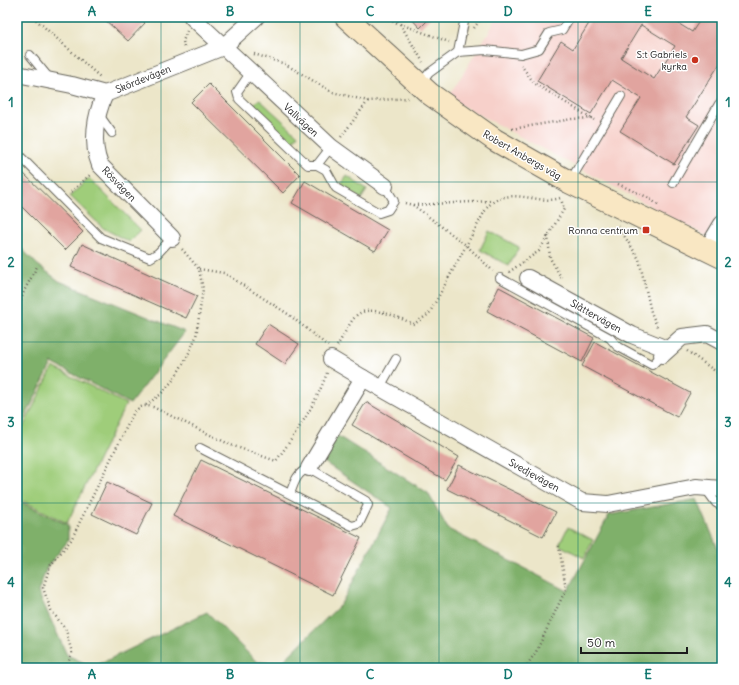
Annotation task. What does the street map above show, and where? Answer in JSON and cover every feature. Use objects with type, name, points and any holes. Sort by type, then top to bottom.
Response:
[{"type":"street","name":"Skördevägen","points":[[17,74],[110,92],[186,62],[228,52],[256,17]]},
{"type":"street","name":"Robert Anbergs väg","points":[[346,17],[495,140],[565,193],[714,253]]},
{"type":"street","name":"Vallvägen","points":[[192,18],[331,147],[385,186]]},
{"type":"street","name":"Rösvägen","points":[[110,92],[98,114],[95,152],[100,165],[172,238]]},
{"type":"street","points":[[714,253],[722,224]]},
{"type":"street","name":"Slåttervägen","points":[[525,284],[573,303],[664,352]]},
{"type":"street","points":[[664,352],[682,337],[707,334],[722,342]]},
{"type":"street","name":"Svedjevägen","points":[[331,359],[582,502],[608,504],[696,487],[716,488]]},
{"type":"street","points":[[309,468],[363,378]]},
{"type":"lane","points":[[428,85],[458,52],[465,17]]},
{"type":"lane","points":[[458,52],[485,50],[521,54],[539,49],[550,33],[562,30],[570,17]]},
{"type":"lane","points":[[30,55],[51,80]]},
{"type":"lane","points":[[251,72],[237,92],[239,100],[308,165],[317,165],[326,170],[336,188],[379,213],[388,210],[394,201],[385,186]]},
{"type":"lane","points":[[565,193],[621,96]]},
{"type":"lane","points":[[674,183],[719,104]]},
{"type":"lane","points":[[98,114],[112,133]]},
{"type":"lane","points":[[317,165],[331,147]]},
{"type":"lane","points":[[17,153],[101,238],[150,258],[158,253],[172,238]]},
{"type":"lane","points":[[500,278],[525,284],[610,338],[617,346],[652,365],[664,352]]},
{"type":"lane","points":[[380,387],[396,359]]},
{"type":"lane","points":[[200,448],[352,526],[359,524],[368,505],[366,501],[309,468],[303,470],[298,475],[290,494]]},
{"type":"lane","points":[[716,488],[716,503],[722,506]]},
{"type":"path","points":[[33,17],[110,92]]},
{"type":"path","points":[[381,17],[450,42],[458,52]]},
{"type":"path","points":[[228,52],[256,54],[285,64],[332,92],[368,102],[428,85],[396,17]]},
{"type":"path","points":[[186,62],[183,41],[192,18]]},
{"type":"path","points":[[516,54],[534,83],[592,118],[602,128]]},
{"type":"path","points":[[331,147],[345,132],[368,102]]},
{"type":"path","points":[[495,140],[501,131],[572,119],[592,118]]},
{"type":"path","points":[[64,200],[100,165]]},
{"type":"path","points":[[394,201],[413,205],[492,201],[517,195],[565,193],[564,209],[539,251],[500,278],[466,244],[413,205]]},
{"type":"path","points":[[199,269],[224,273],[256,292],[288,314],[334,351],[355,316],[365,312],[378,310],[414,324],[429,314],[486,208],[492,201]]},
{"type":"path","points":[[622,225],[615,222],[640,259],[651,312],[664,352],[686,351],[722,376]]},
{"type":"path","points":[[548,235],[550,258],[573,296],[573,303]]},
{"type":"path","points":[[66,668],[72,653],[66,630],[51,610],[43,588],[50,566],[71,540],[134,412],[139,407],[145,405],[160,395],[174,379],[187,357],[196,337],[203,290],[199,269],[172,238]]},
{"type":"path","points":[[17,312],[24,291],[38,266]]},
{"type":"path","points":[[145,405],[231,445],[276,461],[307,415],[320,392],[331,359]]},
{"type":"path","points":[[716,488],[722,442]]},
{"type":"path","points":[[525,668],[536,652],[566,589],[559,546]]},
{"type":"shaded area","name":"Ronna centrum","points":[[498,17],[722,17],[722,219],[710,238],[448,98]]},
{"type":"green space","points":[[259,99],[298,135],[291,143],[251,107]]},
{"type":"green space","points":[[347,176],[367,190],[361,199],[341,185]]},
{"type":"green space","points":[[89,178],[141,230],[129,242],[103,228],[70,196]]},
{"type":"green space","points":[[489,231],[519,247],[509,266],[480,250]]},
{"type":"green space","points":[[17,244],[38,265],[59,281],[185,332],[130,404],[52,363],[17,434]]},
{"type":"green space","points":[[53,367],[126,404],[67,523],[17,498],[17,439]]},
{"type":"green space","points":[[336,435],[428,493],[448,529],[568,591],[609,515],[697,499],[722,558],[722,668],[17,668],[17,500],[68,525],[68,541],[47,567],[38,592],[67,655],[93,667],[207,612],[257,662],[281,663],[341,604],[392,508],[321,460]]},
{"type":"green space","points":[[568,527],[593,540],[584,558],[559,545]]},
{"type":"building","points":[[102,17],[139,17],[145,23],[128,41]]},
{"type":"building","points":[[410,17],[431,17],[420,28]]},
{"type":"building","points":[[593,17],[668,17],[692,32],[702,17],[722,17],[722,60],[686,117],[699,125],[674,164],[620,131],[641,98],[612,80],[591,114],[537,81],[561,41],[573,49]],"holes":[[[641,25],[675,46],[654,79],[621,58]]]},
{"type":"building","points":[[209,84],[300,175],[283,193],[191,102]]},
{"type":"building","points":[[17,167],[83,232],[65,250],[17,202]]},
{"type":"building","points":[[305,181],[388,230],[375,251],[292,203]]},
{"type":"building","points":[[82,244],[197,296],[186,318],[71,267]]},
{"type":"building","points":[[499,287],[594,338],[582,362],[487,311]]},
{"type":"building","points":[[268,324],[299,344],[285,364],[255,344]]},
{"type":"building","points":[[595,342],[690,393],[677,417],[582,366]]},
{"type":"building","points":[[366,402],[459,457],[445,480],[352,425]]},
{"type":"building","points":[[201,460],[361,538],[333,595],[173,516]]},
{"type":"building","points":[[459,465],[556,512],[543,537],[447,489]]},
{"type":"building","points":[[107,482],[152,503],[136,535],[92,514]]},
{"type":"place","name":"S:t Gabriels kyrka","points":[[695,60]]},
{"type":"place","name":"Ronna centrum","points":[[646,230]]}]
